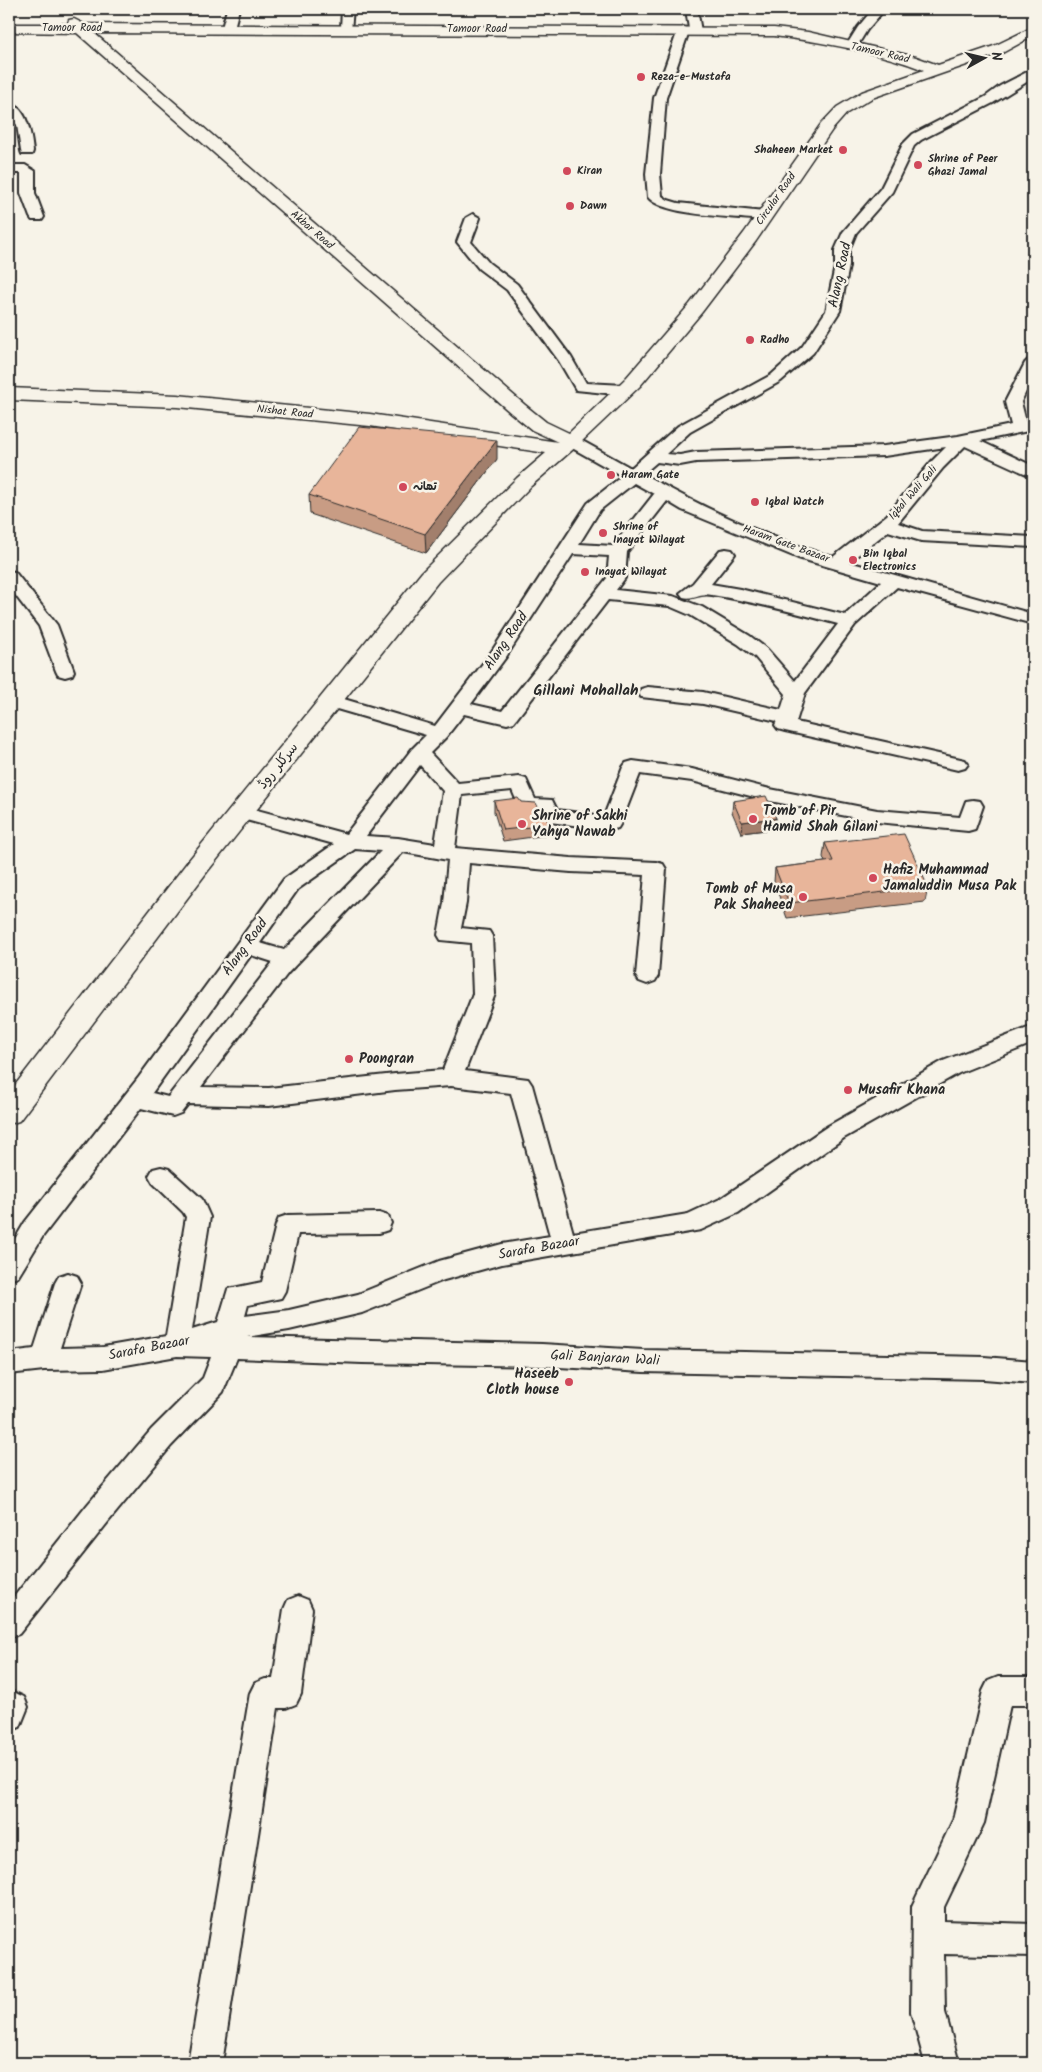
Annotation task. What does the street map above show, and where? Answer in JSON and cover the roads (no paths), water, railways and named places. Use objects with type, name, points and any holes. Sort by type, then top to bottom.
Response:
[{"type":"main road","name":"Akbar Road","points":[[60,9],[79,28],[518,409],[566,445]]},
{"type":"main road","name":"Tamoor Road","points":[[9,28],[347,28],[774,32],[808,36],[916,61],[940,71]]},
{"type":"main road","name":"Circular Road","points":[[566,445],[625,390],[696,308],[764,216],[826,127],[842,110],[867,95],[999,49],[1033,31]]},
{"type":"main road","name":"Nishat Road","points":[[9,394],[177,401],[360,419],[566,445]]},
{"type":"main road","name":"سرکلر روڈ","points":[[9,1113],[242,812],[430,577],[524,482],[566,445]]},
{"type":"street","points":[[228,28],[234,9]]},
{"type":"street","points":[[347,9],[347,28]]},
{"type":"street","points":[[691,9],[690,30],[660,98],[653,174],[655,198],[663,203],[677,207],[764,216]]},
{"type":"street","points":[[852,46],[862,29],[879,9]]},
{"type":"street","name":"Alang Road","points":[[9,1270],[34,1229],[135,1098],[291,884],[351,842],[419,753],[439,733],[459,707],[497,657],[594,506],[633,475],[684,429],[776,378],[808,350],[833,311],[842,266],[842,250],[850,232],[887,189],[909,144],[917,137],[989,100],[1004,89],[1033,73]]},
{"type":"street","points":[[9,107],[23,124],[26,151]]},
{"type":"street","points":[[9,169],[25,168],[28,171],[28,193],[37,217]]},
{"type":"street","points":[[474,218],[464,242],[484,266],[512,287],[566,360],[582,387],[625,390]]},
{"type":"street","points":[[654,457],[680,460],[696,457],[884,451],[963,439],[1026,426],[1013,402],[1033,363]]},
{"type":"street","points":[[963,439],[1033,472]]},
{"type":"street","name":"Iqbal Wali Gali","points":[[837,563],[893,519],[937,465],[963,439]]},
{"type":"street","name":"Haram Gate Bazaar","points":[[566,445],[633,475],[688,506],[795,550],[1033,619]]},
{"type":"street","points":[[459,707],[507,718],[616,578],[618,552],[664,493]]},
{"type":"street","points":[[885,525],[921,536],[1033,542]]},
{"type":"street","points":[[568,548],[618,552]]},
{"type":"street","points":[[674,601],[699,587],[726,554]]},
{"type":"street","points":[[9,576],[48,625],[64,671]]},
{"type":"street","points":[[894,580],[849,621],[796,693],[785,725],[958,764]]},
{"type":"street","points":[[699,587],[740,594],[849,621]]},
{"type":"street","points":[[604,594],[674,601],[696,611],[744,640],[761,653],[796,693]]},
{"type":"street","points":[[648,693],[703,698],[787,717]]},
{"type":"street","points":[[330,701],[439,733]]},
{"type":"street","points":[[419,753],[452,790],[452,854],[455,903],[449,934],[481,936],[484,994],[451,1078]]},
{"type":"street","points":[[452,790],[518,783],[528,806],[545,805],[549,816],[611,823],[633,767],[692,775],[770,795],[877,816],[968,824],[973,806]]},
{"type":"street","points":[[242,812],[351,842],[398,845],[452,854],[571,865],[656,869],[647,976]]},
{"type":"street","points":[[135,1098],[173,1107],[288,959],[398,845]]},
{"type":"street","points":[[246,946],[288,959]]},
{"type":"street","name":"Sarafa Bazaar","points":[[229,1338],[289,1320],[362,1303],[439,1271],[502,1254],[692,1223],[729,1206],[836,1132],[951,1067],[1033,1034]]},
{"type":"street","points":[[182,1095],[269,1097],[395,1082],[451,1078],[520,1085],[564,1243]]},
{"type":"street","points":[[161,1176],[193,1206],[198,1217],[177,1345]]},
{"type":"street","points":[[9,1625],[98,1513],[161,1438],[214,1384],[229,1338],[238,1296],[272,1291],[288,1225],[379,1223]]},
{"type":"street","points":[[44,1359],[68,1283]]},
{"type":"street","name":"Gali Banjaran Wali","points":[[177,1345],[229,1338],[372,1352],[542,1355],[643,1361],[984,1368],[1033,1372]]},
{"type":"street","name":"Sarafa Bazaar","points":[[9,1362],[44,1359],[103,1358],[177,1345]]},
{"type":"street","points":[[205,2063],[265,1693],[286,1694],[298,1609]]},
{"type":"street","points":[[942,2063],[928,2012],[928,1906],[968,1822],[998,1691],[1033,1691]]},
{"type":"street","points":[[9,1704],[13,1707],[9,1718]]},
{"type":"street","points":[[929,1936],[1033,1940]]},
{"type":"place","name":"Reza-e-Mustafa","points":[[641,77]]},
{"type":"place","name":"Shaheen Market","points":[[843,150]]},
{"type":"place","name":"Shrine of Peer Ghazi Jamal","points":[[918,165]]},
{"type":"place","name":"Kiran","points":[[567,171]]},
{"type":"place","name":"Dawn","points":[[570,206]]},
{"type":"place","name":"Radho","points":[[750,340]]},
{"type":"place","name":"Haram Gate","points":[[611,475]]},
{"type":"place","name":"تھانہ","points":[[403,487]]},
{"type":"place","name":"Iqbal Watch","points":[[755,502]]},
{"type":"place","name":"Shrine of Inayat Wilayat","points":[[603,533]]},
{"type":"place","name":"Bin Iqbal Electronics","points":[[853,560]]},
{"type":"place","name":"Inayat Wilayat","points":[[585,572]]},
{"type":"place","name":"Tomb of Pir Hamid Shah Gilani","points":[[753,819]]},
{"type":"place","name":"Shrine of Sakhi Yahya Nawab","points":[[522,824]]},
{"type":"place","name":"Hafiz Muhammad Jamaluddin Musa Pak","points":[[873,878]]},
{"type":"place","name":"Tomb of Musa Pak Shaheed","points":[[803,897]]},
{"type":"place","name":"Poongran","points":[[349,1059]]},
{"type":"place","name":"Musafir Khana","points":[[848,1090]]},
{"type":"place","name":"Haseeb Cloth house","points":[[569,1382]]},
{"type":"district","name":"Gillani Mohallah","points":[[586,691]]}]
